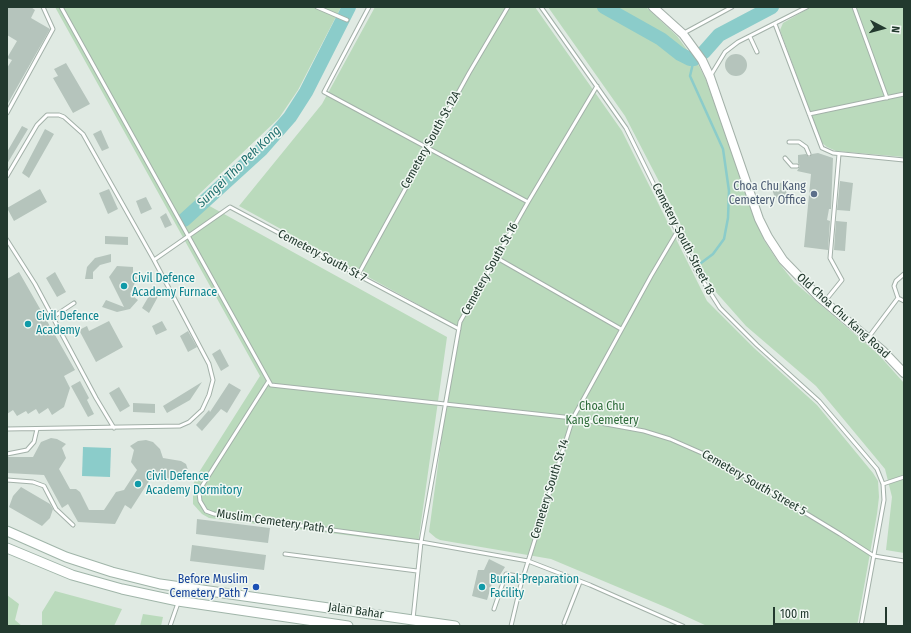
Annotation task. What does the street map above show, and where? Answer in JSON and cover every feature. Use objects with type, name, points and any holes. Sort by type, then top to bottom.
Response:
[{"type":"main road","name":"Jalan Bahar","points":[[7,531],[66,557],[112,572],[160,584],[414,619],[454,626]]},
{"type":"main road","name":"Jalan Bahar","points":[[7,548],[72,575],[178,601],[264,615],[348,626]]},
{"type":"main road","points":[[66,557],[64,561],[66,567],[72,575]]},
{"type":"main road","points":[[258,598],[268,606],[264,615]]},
{"type":"street","name":"Old Choa Chu Kang Road","points":[[652,7],[683,34],[702,60],[710,77],[759,219],[768,237],[783,260],[798,277],[868,338],[904,373]]},
{"type":"lane","points":[[7,113],[53,29],[43,7]]},
{"type":"lane","points":[[61,7],[268,382]]},
{"type":"lane","points":[[317,7],[348,20]]},
{"type":"lane","points":[[369,7],[324,92],[528,202]]},
{"type":"lane","name":"Cemetery South St 12A","points":[[358,275],[428,147],[508,7]]},
{"type":"lane","name":"Cemetery South Street 18","points":[[541,7],[626,128],[696,270],[720,308],[757,346],[819,402],[878,469],[883,484],[884,500],[861,626]]},
{"type":"lane","points":[[722,7],[726,11]]},
{"type":"lane","points":[[683,34],[732,7]]},
{"type":"lane","points":[[710,77],[725,52],[807,7]]},
{"type":"lane","points":[[854,7],[887,98]]},
{"type":"lane","points":[[775,24],[822,148],[826,151],[839,154],[904,160]]},
{"type":"lane","points":[[750,37],[757,52]]},
{"type":"lane","name":"Cemetery South St 16","points":[[414,619],[417,571],[421,542],[460,322],[528,202],[597,86]]},
{"type":"lane","points":[[809,114],[904,94]]},
{"type":"lane","points":[[7,176],[37,125],[47,115],[59,115],[64,117],[83,134],[154,260],[210,364],[213,380],[209,395],[202,410],[189,422],[180,426],[7,429]]},
{"type":"lane","points":[[789,142],[799,142],[806,147],[809,154]]},
{"type":"lane","points":[[824,301],[842,280],[830,258],[839,154]]},
{"type":"lane","points":[[785,158],[792,166],[797,166]]},
{"type":"lane","name":"Cemetery South St 7","points":[[188,237],[230,206],[459,329]]},
{"type":"lane","name":"Cemetery South St 14","points":[[511,626],[523,577],[573,418],[621,329],[677,232]]},
{"type":"lane","points":[[154,260],[188,237]]},
{"type":"lane","points":[[7,240],[35,284],[114,428]]},
{"type":"lane","points":[[497,258],[621,329]]},
{"type":"lane","points":[[904,274],[896,281],[894,286],[898,298],[904,301]]},
{"type":"lane","points":[[868,338],[898,298]]},
{"type":"lane","points":[[52,317],[74,303]]},
{"type":"lane","name":"Cemetery South Street 5","points":[[268,382],[271,385],[573,418],[644,431],[670,439],[720,461],[874,556],[904,561]]},
{"type":"lane","name":"Muslim Cemetery Path 6","points":[[268,382],[202,486],[199,493],[200,500],[206,511],[214,514],[421,542]]},
{"type":"lane","points":[[7,454],[27,450],[34,442],[37,429]]},
{"type":"lane","points":[[883,484],[904,477]]},
{"type":"lane","points":[[7,480],[33,482],[44,486],[56,509],[63,518],[73,525]]},
{"type":"lane","points":[[421,542],[528,561],[683,626]]},
{"type":"lane","points":[[285,554],[417,571]]},
{"type":"lane","points":[[494,609],[506,574],[523,577]]},
{"type":"lane","points":[[564,623],[580,582]]},
{"type":"lane","points":[[170,626],[178,601]]},
{"type":"green space","points":[[55,7],[341,7],[298,90],[279,118],[195,198],[447,337],[418,544],[209,518],[202,514],[193,504],[193,485],[196,477],[260,376]]},
{"type":"green space","name":"Choa Chu Kang Cemetery","points":[[375,7],[535,7],[622,131],[707,301],[754,348],[817,405],[878,481],[879,497],[877,514],[857,626],[707,626],[551,559],[440,540],[429,532],[444,420],[461,328],[239,206],[322,104]]},
{"type":"green space","points":[[548,7],[646,7],[677,36],[699,66],[707,82],[755,220],[764,240],[794,282],[878,354],[904,383],[904,553],[886,550],[892,497],[885,469],[816,386],[746,326],[715,291],[686,239],[679,220],[625,116]]},
{"type":"green space","points":[[811,7],[904,7],[904,157],[836,151],[827,147],[821,142],[780,30],[783,23]]},
{"type":"green space","points":[[55,591],[122,609],[114,626],[42,626],[42,612]]},
{"type":"green space","points":[[7,595],[19,604],[15,620],[22,626],[7,626]]},
{"type":"green space","points":[[143,614],[163,617],[161,626],[140,626]]},
{"type":"water","points":[[83,447],[111,448],[110,477],[82,476]]},
{"type":"building","points":[[7,7],[31,7],[35,10],[31,18],[50,29],[7,105],[7,68],[12,60],[7,58],[17,41],[7,35]]},
{"type":"building","points":[[736,54],[744,57],[747,65],[744,73],[736,76],[728,73],[725,65],[728,57]]},
{"type":"building","points":[[66,63],[90,104],[73,113],[53,78],[58,76],[54,69]]},
{"type":"building","points":[[22,126],[28,129],[7,164],[7,152]]},
{"type":"building","points":[[45,129],[54,134],[29,178],[22,173]]},
{"type":"building","points":[[101,130],[109,148],[102,151],[93,134]]},
{"type":"building","points":[[818,153],[833,158],[831,209],[829,209],[827,220],[830,221],[828,250],[804,247],[811,174],[797,171],[800,166],[798,163],[798,155],[806,154],[809,157],[812,154]]},
{"type":"building","points":[[840,181],[853,183],[850,211],[837,210]]},
{"type":"building","points":[[783,182],[787,194],[775,198],[771,186]]},
{"type":"building","points":[[40,189],[47,202],[14,221],[7,208]]},
{"type":"building","points":[[109,189],[118,209],[108,214],[99,193]]},
{"type":"building","points":[[146,197],[152,209],[141,214],[136,201]]},
{"type":"building","points":[[166,213],[172,225],[165,228],[160,217]]},
{"type":"building","points":[[836,221],[847,222],[845,251],[834,250]]},
{"type":"building","points":[[105,236],[128,237],[128,245],[105,244]]},
{"type":"building","points":[[111,254],[111,262],[100,265],[93,272],[93,279],[85,279],[87,267],[95,258]]},
{"type":"building","name":"Civil Defence Academy Furnace","points":[[117,266],[133,267],[133,272],[137,278],[130,294],[138,300],[130,309],[117,312],[102,307],[106,300],[124,307],[109,277]]},
{"type":"building","name":"Civil Defence Academy","points":[[19,272],[75,370],[64,376],[70,388],[64,407],[52,415],[48,408],[39,414],[36,409],[28,414],[26,411],[17,416],[13,410],[7,414],[7,279]]},
{"type":"building","points":[[55,272],[66,292],[57,297],[46,278]]},
{"type":"building","points":[[153,289],[160,293],[149,313],[142,308]]},
{"type":"building","points":[[109,321],[123,347],[96,362],[79,330],[87,326],[89,331]]},
{"type":"building","points":[[162,321],[167,330],[156,335],[152,326]]},
{"type":"building","points":[[188,331],[197,347],[188,352],[180,336]]},
{"type":"building","points":[[220,349],[229,366],[221,371],[212,354]]},
{"type":"building","points":[[80,381],[89,398],[87,400],[94,414],[88,417],[71,386]]},
{"type":"building","points":[[202,382],[190,400],[167,413],[163,406]]},
{"type":"building","points":[[229,383],[241,390],[227,413],[221,409],[202,431],[196,425],[209,410],[210,412]]},
{"type":"building","points":[[119,387],[130,406],[120,412],[109,393]]},
{"type":"building","points":[[133,403],[155,404],[155,413],[133,412]]},
{"type":"building","name":"Civil Defence Academy Dormitory","points":[[51,438],[57,439],[66,444],[62,448],[66,458],[59,469],[70,489],[76,489],[80,492],[89,510],[104,510],[116,492],[124,490],[137,470],[131,462],[134,450],[130,446],[138,441],[146,440],[153,442],[160,449],[163,458],[181,461],[186,464],[188,470],[180,479],[151,478],[131,509],[125,505],[115,524],[78,522],[68,504],[62,508],[44,475],[7,473],[7,457],[33,457],[41,442]]},
{"type":"building","points":[[21,487],[50,504],[53,509],[50,518],[42,526],[9,507],[13,496]]},
{"type":"building","points":[[197,519],[270,528],[268,543],[196,534]]},
{"type":"building","points":[[192,545],[266,555],[264,570],[190,561]]},
{"type":"building","name":"Burial Preparation Facility","points":[[489,559],[505,567],[498,578],[494,577],[487,600],[472,596],[478,570],[484,570]]},
{"type":"waterway","name":"Sungei Tho Pek Kong","points":[[184,220],[262,149],[290,117],[306,92],[349,7]]},
{"type":"waterway","name":"Sungei Tho Pek Kong","points":[[604,7],[661,39],[680,54],[690,59],[694,59],[704,52],[719,35],[772,7]]},
{"type":"waterway","name":"Sungei Tho Pek Kong","points":[[694,59],[690,76],[723,149],[729,191],[728,218],[724,239],[713,254],[701,263]]},
{"type":"place","name":"Choa Chu Kang Cemetery Office","points":[[814,194]]},
{"type":"place","name":"Civil Defence Academy Furnace","points":[[124,286]]},
{"type":"place","name":"Civil Defence Academy","points":[[28,324]]},
{"type":"place","name":"Civil Defence Academy Dormitory","points":[[138,484]]},
{"type":"place","name":"Before Muslim Cemetery Path 7","points":[[256,587]]},
{"type":"place","name":"Burial Preparation Facility","points":[[482,587]]}]
